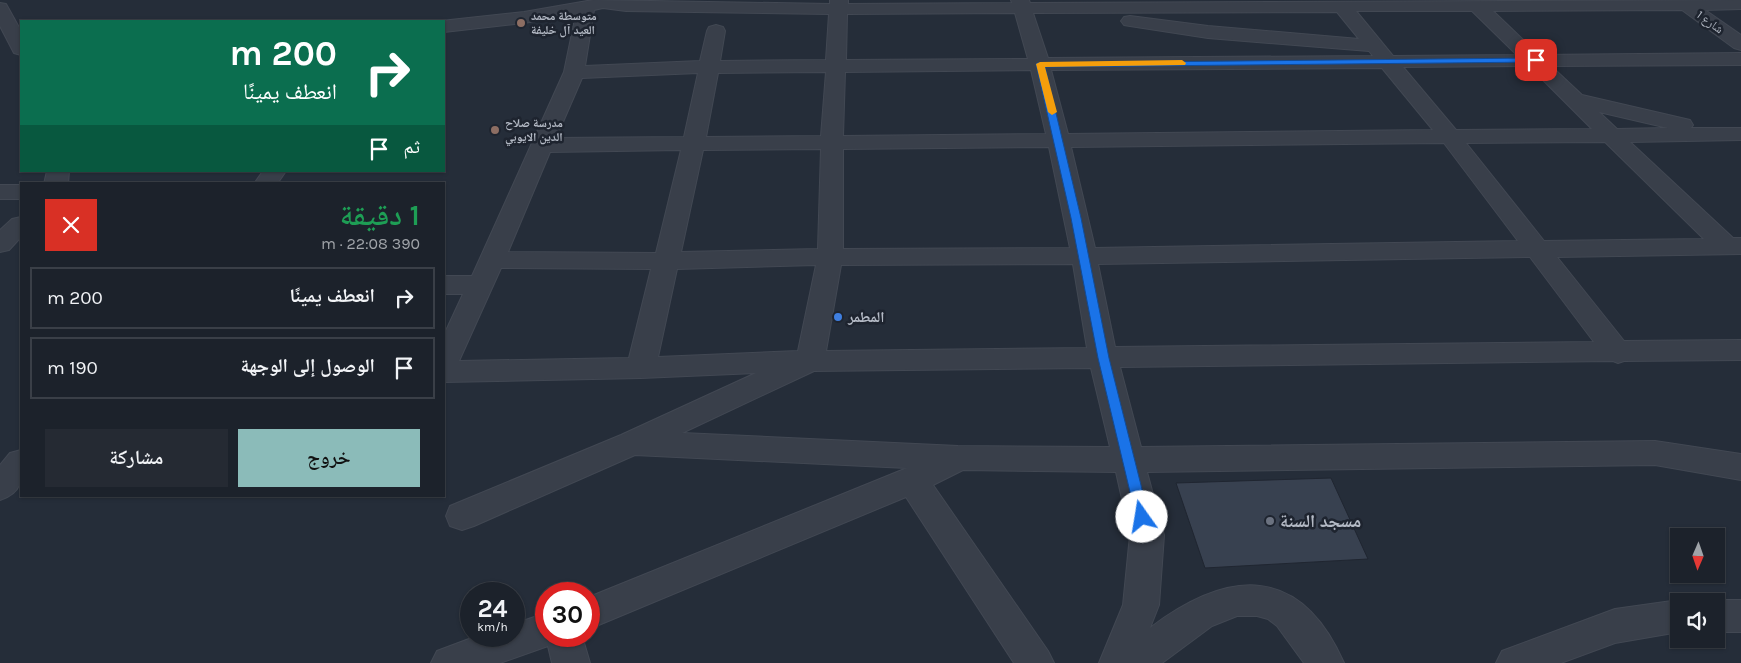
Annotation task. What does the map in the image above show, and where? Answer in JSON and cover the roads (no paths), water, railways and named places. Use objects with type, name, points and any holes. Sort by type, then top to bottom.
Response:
[{"type":"street","points":[[1064,8],[1339,2],[1683,2],[1741,4]]},
{"type":"street","points":[[1339,2],[1450,137],[1618,353]]},
{"type":"street","name":"شارع 1","points":[[1683,2],[1741,44]]},
{"type":"street","points":[[445,26],[500,22],[548,7],[602,3],[626,6],[1021,4],[1064,8],[1122,20],[1208,32],[1381,53],[1536,60],[1741,59]]},
{"type":"street","points":[[445,362],[492,260],[602,3]]},
{"type":"street","points":[[1474,3],[1733,246]]},
{"type":"street","points":[[810,361],[830,257],[832,142],[838,4]]},
{"type":"street","points":[[1021,4],[1040,64],[1060,141],[1104,358],[1147,535],[1141,605],[1118,663]]},
{"type":"street","points":[[0,8],[20,47]]},
{"type":"street","points":[[642,368],[694,143],[716,31]]},
{"type":"street","points":[[574,72],[709,67],[1040,64],[1381,53]]},
{"type":"street","points":[[1575,99],[1741,141]]},
{"type":"street","points":[[542,145],[1741,134]]},
{"type":"street","points":[[266,182],[274,172]]},
{"type":"street","points":[[0,192],[20,192]]},
{"type":"street","points":[[0,244],[20,225]]},
{"type":"street","points":[[492,260],[666,261],[830,257],[1084,256],[1733,246]]},
{"type":"street","points":[[445,285],[480,285]]},
{"type":"street","points":[[445,372],[642,368],[810,361],[1618,353],[1741,350]]},
{"type":"street","points":[[462,516],[632,443],[810,361]]},
{"type":"street","points":[[632,443],[958,458],[1129,460],[1655,453],[1741,467]]},
{"type":"street","points":[[600,608],[912,480],[958,458]]},
{"type":"street","points":[[0,487],[20,463]]},
{"type":"street","points":[[912,480],[1035,663]]},
{"type":"street","points":[[1134,663],[1167,637],[1212,607],[1248,598],[1277,605],[1295,622],[1326,663]]},
{"type":"street","points":[[1725,616],[1741,616]]},
{"type":"street","points":[[1515,663],[1615,626],[1670,617]]},
{"type":"street","points":[[450,663],[535,634]]},
{"type":"street","points":[[567,647],[571,663]]},
{"type":"place","name":"متوسطة محمد العيد آل خليفة","points":[[521,23]]},
{"type":"place","name":"مدرسة صلاح الدين الايوبي","points":[[495,130]]},
{"type":"place","name":"المطمر","points":[[838,317]]},
{"type":"place","name":"مسجد السنة","points":[[1270,521]]}]
